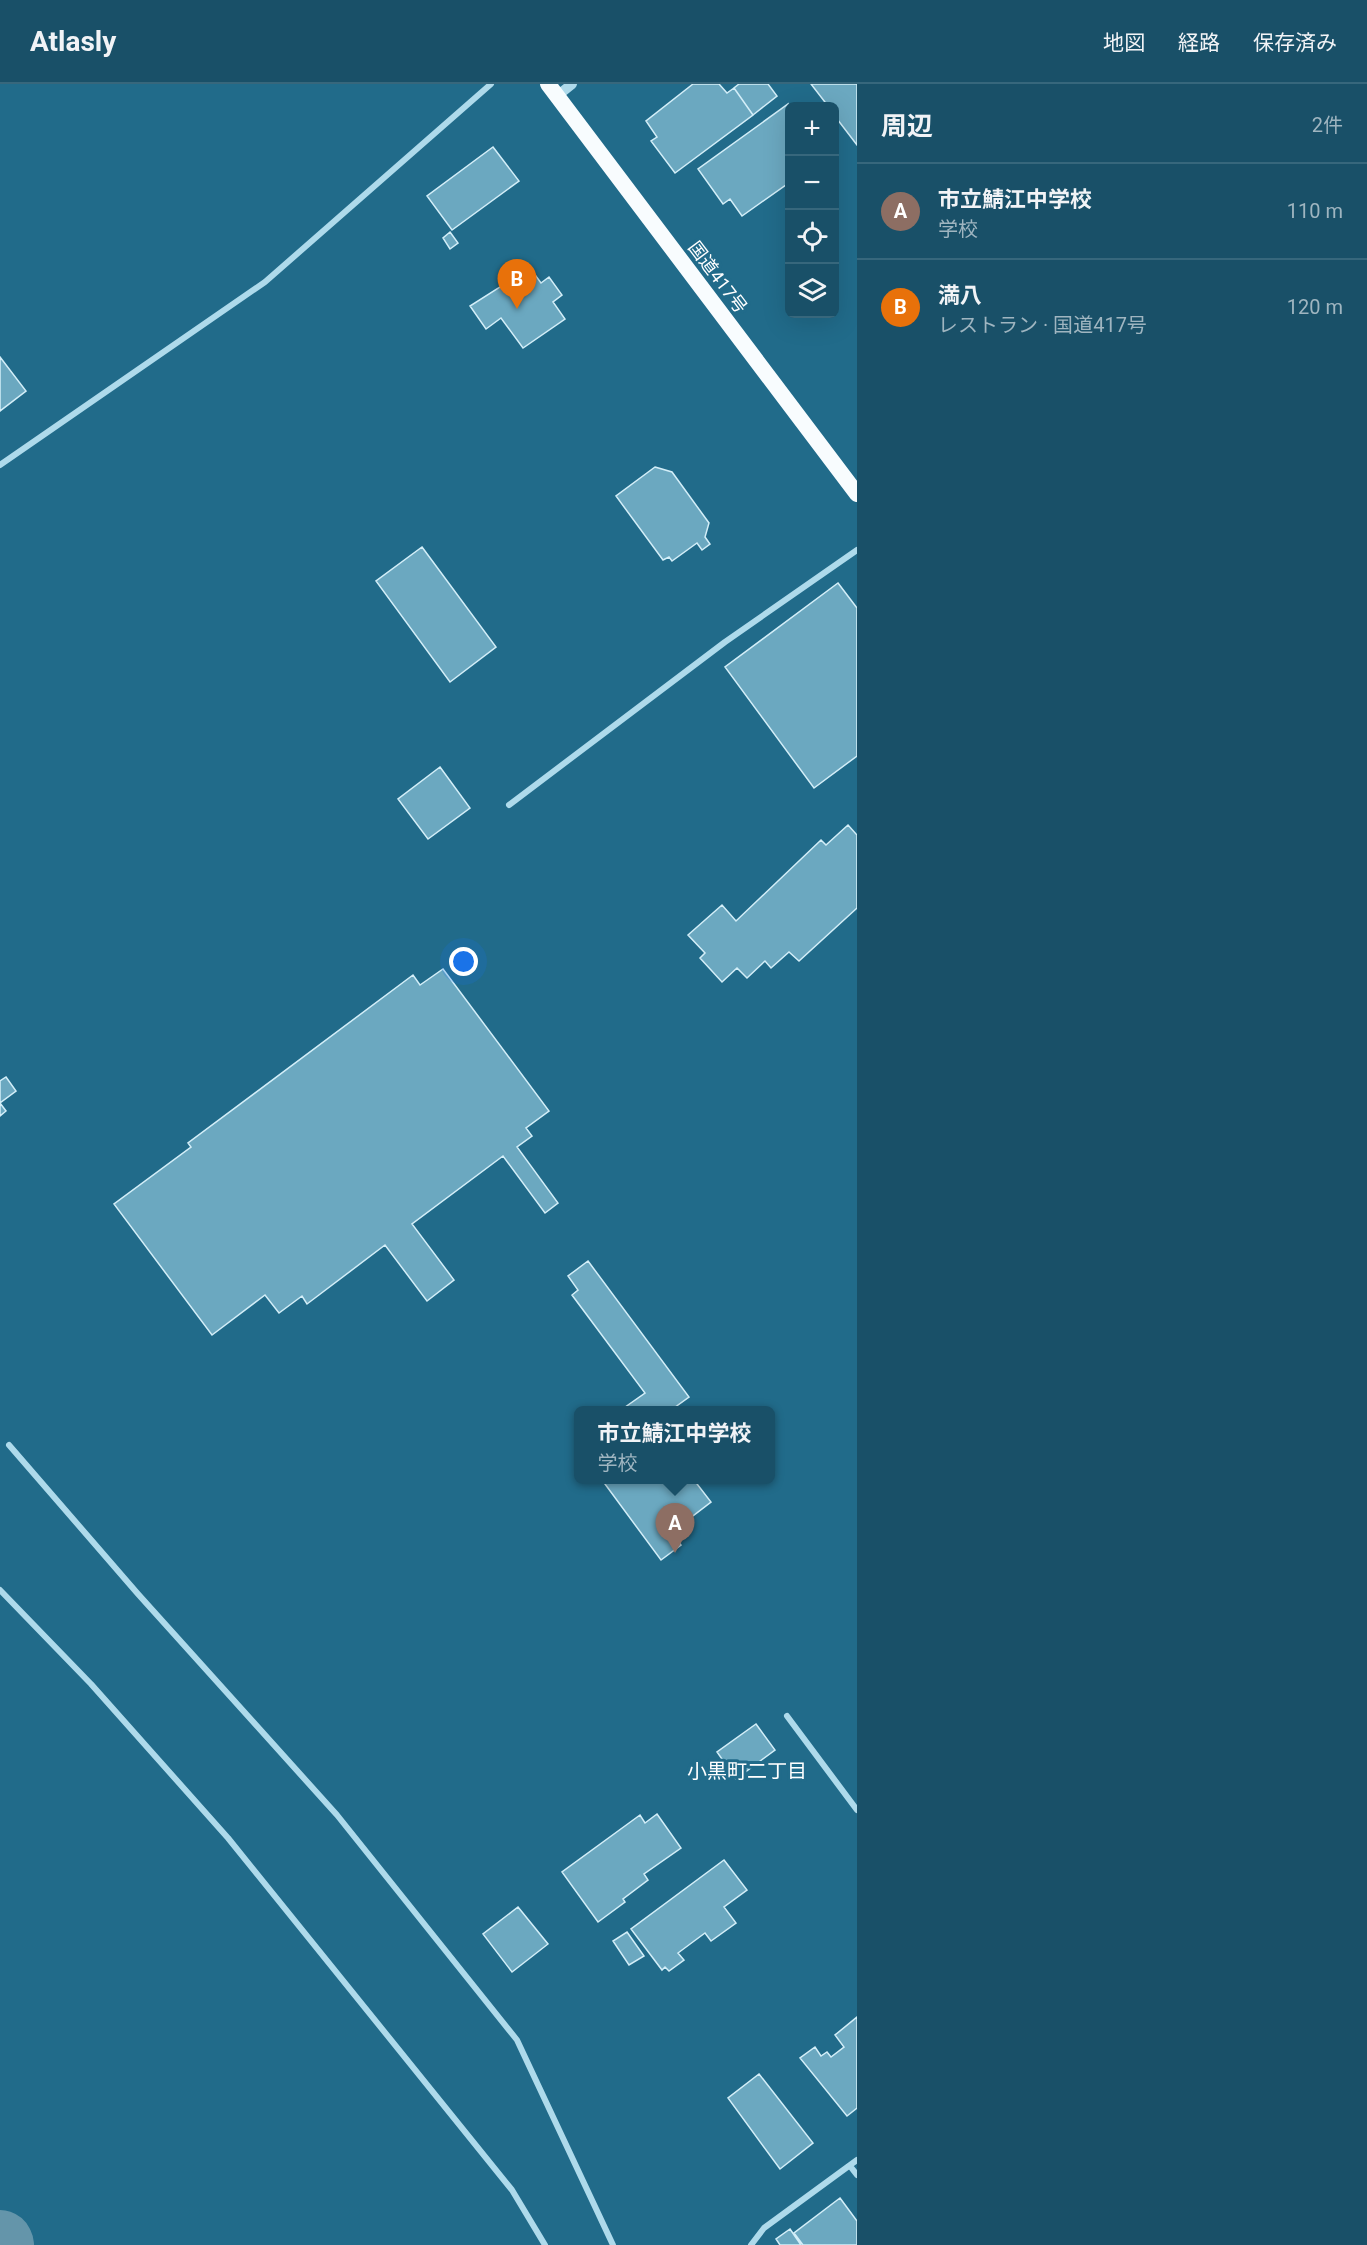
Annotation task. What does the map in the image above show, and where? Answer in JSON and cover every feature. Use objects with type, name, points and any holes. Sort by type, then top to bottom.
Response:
[{"type":"highway","name":"国道417号","points":[[552,90],[857,494]]},
{"type":"street","points":[[0,465],[265,282],[491,84]]},
{"type":"street","points":[[552,90],[572,84]]},
{"type":"street","points":[[509,805],[725,642],[857,550]]},
{"type":"street","points":[[9,1445],[138,1594],[337,1815],[517,2040],[613,2245]]},
{"type":"street","points":[[0,1590],[91,1684],[228,1838],[512,2190],[545,2245]]},
{"type":"street","points":[[787,1716],[857,1810]]},
{"type":"street","points":[[752,2245],[764,2228],[857,2160]]},
{"type":"street","points":[[850,2166],[857,2175]]},
{"type":"building","points":[[693,84],[719,84],[727,93],[734,88],[753,115],[675,173],[651,141],[657,137],[646,121]]},
{"type":"building","points":[[739,84],[768,84],[777,96],[753,115],[734,88]]},
{"type":"building","points":[[811,84],[857,84],[857,145],[839,122],[839,102],[825,102]]},
{"type":"building","points":[[785,106],[785,186],[742,216],[730,199],[723,204],[698,169]]},
{"type":"building","points":[[493,147],[519,181],[452,230],[427,196]]},
{"type":"building","points":[[450,232],[458,243],[450,249],[443,238]]},
{"type":"building","points":[[530,268],[541,283],[549,277],[562,295],[553,302],[565,319],[523,348],[501,318],[486,329],[470,306]]},
{"type":"building","points":[[0,357],[26,391],[0,411]]},
{"type":"building","points":[[655,467],[672,472],[709,523],[705,537],[710,544],[702,550],[697,543],[672,561],[669,557],[663,560],[616,496]]},
{"type":"building","points":[[422,547],[496,647],[450,682],[376,581]]},
{"type":"building","points":[[838,583],[857,608],[857,756],[814,788],[725,667]]},
{"type":"building","points":[[440,767],[470,808],[428,839],[398,799]]},
{"type":"building","points":[[848,825],[857,835],[857,908],[799,961],[789,952],[771,968],[765,961],[747,978],[737,968],[722,982],[700,958],[705,953],[688,935],[722,905],[736,921],[821,840],[826,845]]},
{"type":"building","points":[[443,969],[549,1111],[526,1128],[532,1136],[517,1147],[558,1203],[545,1213],[503,1156],[412,1224],[454,1280],[427,1301],[385,1245],[307,1304],[302,1296],[279,1313],[265,1295],[212,1335],[114,1204],[191,1147],[188,1143],[413,975],[420,985]]},
{"type":"building","points":[[6,1077],[16,1091],[0,1103],[0,1081]]},
{"type":"building","points":[[0,1103],[6,1111],[0,1116]]},
{"type":"building","points":[[588,1261],[689,1397],[677,1406],[627,1406],[645,1393],[572,1295],[578,1290],[568,1276]]},
{"type":"building","points":[[605,1484],[697,1484],[711,1502],[672,1532],[681,1545],[661,1560]]},
{"type":"building","points":[[756,1724],[775,1750],[736,1779],[717,1752]]},
{"type":"building","points":[[657,1814],[681,1848],[644,1874],[648,1880],[623,1899],[625,1902],[598,1922],[562,1872],[640,1815],[645,1823]]},
{"type":"building","points":[[724,1860],[747,1890],[724,1907],[736,1923],[711,1941],[705,1933],[678,1953],[684,1960],[669,1971],[665,1967],[662,1970],[631,1929]]},
{"type":"building","points":[[518,1907],[548,1944],[512,1972],[483,1934]]},
{"type":"building","points":[[627,1932],[644,1956],[629,1965],[613,1941]]},
{"type":"building","points":[[857,2017],[857,2108],[847,2116],[800,2058],[815,2047],[821,2056],[827,2052],[831,2057],[844,2047],[835,2035]]},
{"type":"building","points":[[759,2074],[813,2143],[780,2169],[728,2098]]},
{"type":"building","points":[[840,2198],[857,2221],[857,2245],[803,2245],[794,2233]]},
{"type":"building","points":[[790,2229],[801,2245],[780,2245],[776,2239]]},
{"type":"place","name":"満八","points":[[517,309]]},
{"type":"place","name":"市立鯖江中学校","points":[[675,1553]]},
{"type":"district","name":"小黒町二丁目","points":[[747,1771]]}]
